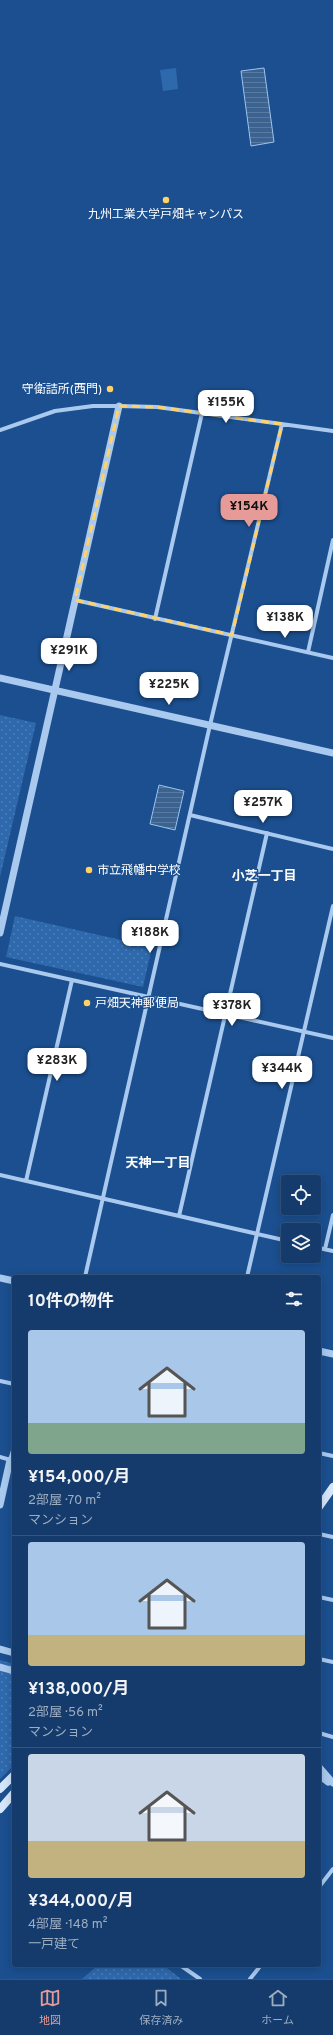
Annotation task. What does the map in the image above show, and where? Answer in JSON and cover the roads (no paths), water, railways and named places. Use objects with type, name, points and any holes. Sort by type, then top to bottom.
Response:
[{"type":"main road","points":[[321,1504],[333,1487]]},
{"type":"main road","points":[[0,1789],[12,1777]]},
{"type":"main road","points":[[0,1809],[12,1795]]},
{"type":"street","points":[[0,430],[55,411],[93,406],[119,406],[157,407],[333,431]]},
{"type":"street","points":[[0,934],[119,406]]},
{"type":"street","points":[[155,618],[202,413]]},
{"type":"street","points":[[85,1275],[104,1199],[210,725],[282,424]]},
{"type":"street","points":[[308,652],[333,540]]},
{"type":"street","points":[[75,600],[333,658]]},
{"type":"street","points":[[0,678],[333,753]]},
{"type":"street","points":[[190,815],[333,849]]},
{"type":"street","points":[[179,1216],[267,833]]},
{"type":"street","points":[[248,1275],[333,906]]},
{"type":"street","points":[[0,964],[333,1038]]},
{"type":"street","points":[[26,1181],[72,980]]},
{"type":"street","points":[[0,1175],[281,1239]]},
{"type":"street","points":[[325,1249],[333,1215]]},
{"type":"street","points":[[321,1248],[333,1251]]},
{"type":"street","points":[[0,1278],[12,1281]]},
{"type":"street","points":[[321,1351],[333,1354]]},
{"type":"street","points":[[0,1381],[12,1384]]},
{"type":"street","points":[[321,1453],[333,1456]]},
{"type":"street","points":[[0,1457],[12,1460],[0,1505]]},
{"type":"street","points":[[321,1534],[333,1537]]},
{"type":"street","points":[[321,1597],[333,1600]]},
{"type":"street","points":[[0,1648],[12,1652]]},
{"type":"street","points":[[321,1659],[333,1662]]},
{"type":"street","points":[[0,1667],[12,1670]]},
{"type":"street","points":[[321,1734],[333,1737]]},
{"type":"street","points":[[321,1769],[333,1783]]},
{"type":"street","points":[[321,1777],[333,1786]]},
{"type":"street","points":[[321,1884],[333,1869]]},
{"type":"street","points":[[183,1967],[200,1979]]},
{"type":"street","points":[[250,1979],[259,1967]]},
{"type":"place","name":"九州工業大学戸畑キャンパス","points":[[166,200]]},
{"type":"place","name":"守衛詰所(西門)","points":[[110,389]]},
{"type":"place","name":"市立飛幡中学校","points":[[89,870]]},
{"type":"place","name":"戸畑天神郵便局","points":[[87,1003]]},
{"type":"district","name":"小芝一丁目","points":[[264,875]]},
{"type":"district","name":"天神一丁目","points":[[158,1162]]}]
